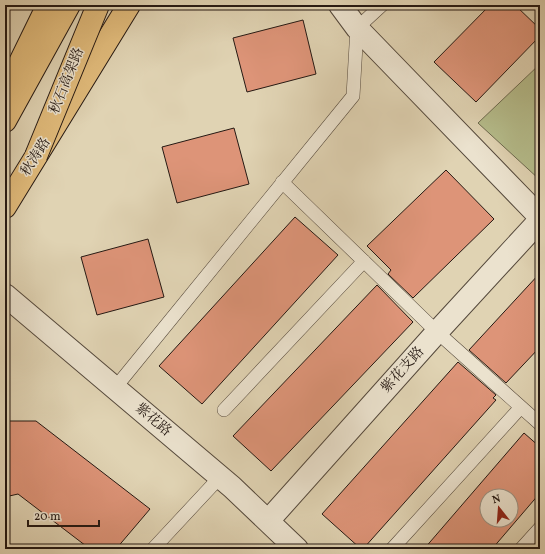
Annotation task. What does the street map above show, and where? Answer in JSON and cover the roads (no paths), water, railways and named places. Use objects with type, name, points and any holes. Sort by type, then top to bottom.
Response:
[{"type":"main road","points":[[5,93],[48,5]]},
{"type":"main road","points":[[5,121],[69,5]]},
{"type":"main road","name":"秋石高架路","points":[[36,156],[98,5]]},
{"type":"main road","name":"秋涛路","points":[[5,207],[129,5]]},
{"type":"street","points":[[340,5],[357,28],[540,219]]},
{"type":"street","name":"紫花支路","points":[[268,521],[540,219]]},
{"type":"street","name":"紫花路","points":[[5,295],[220,477],[298,549]]},
{"type":"lane","points":[[115,388],[353,96],[357,28],[382,5]]},
{"type":"lane","points":[[282,182],[437,332],[540,424]]},
{"type":"lane","points":[[224,410],[364,261]]},
{"type":"lane","points":[[392,549],[521,407]]},
{"type":"lane","points":[[153,549],[220,477]]},
{"type":"lane","points":[[521,549],[540,528]]}]
